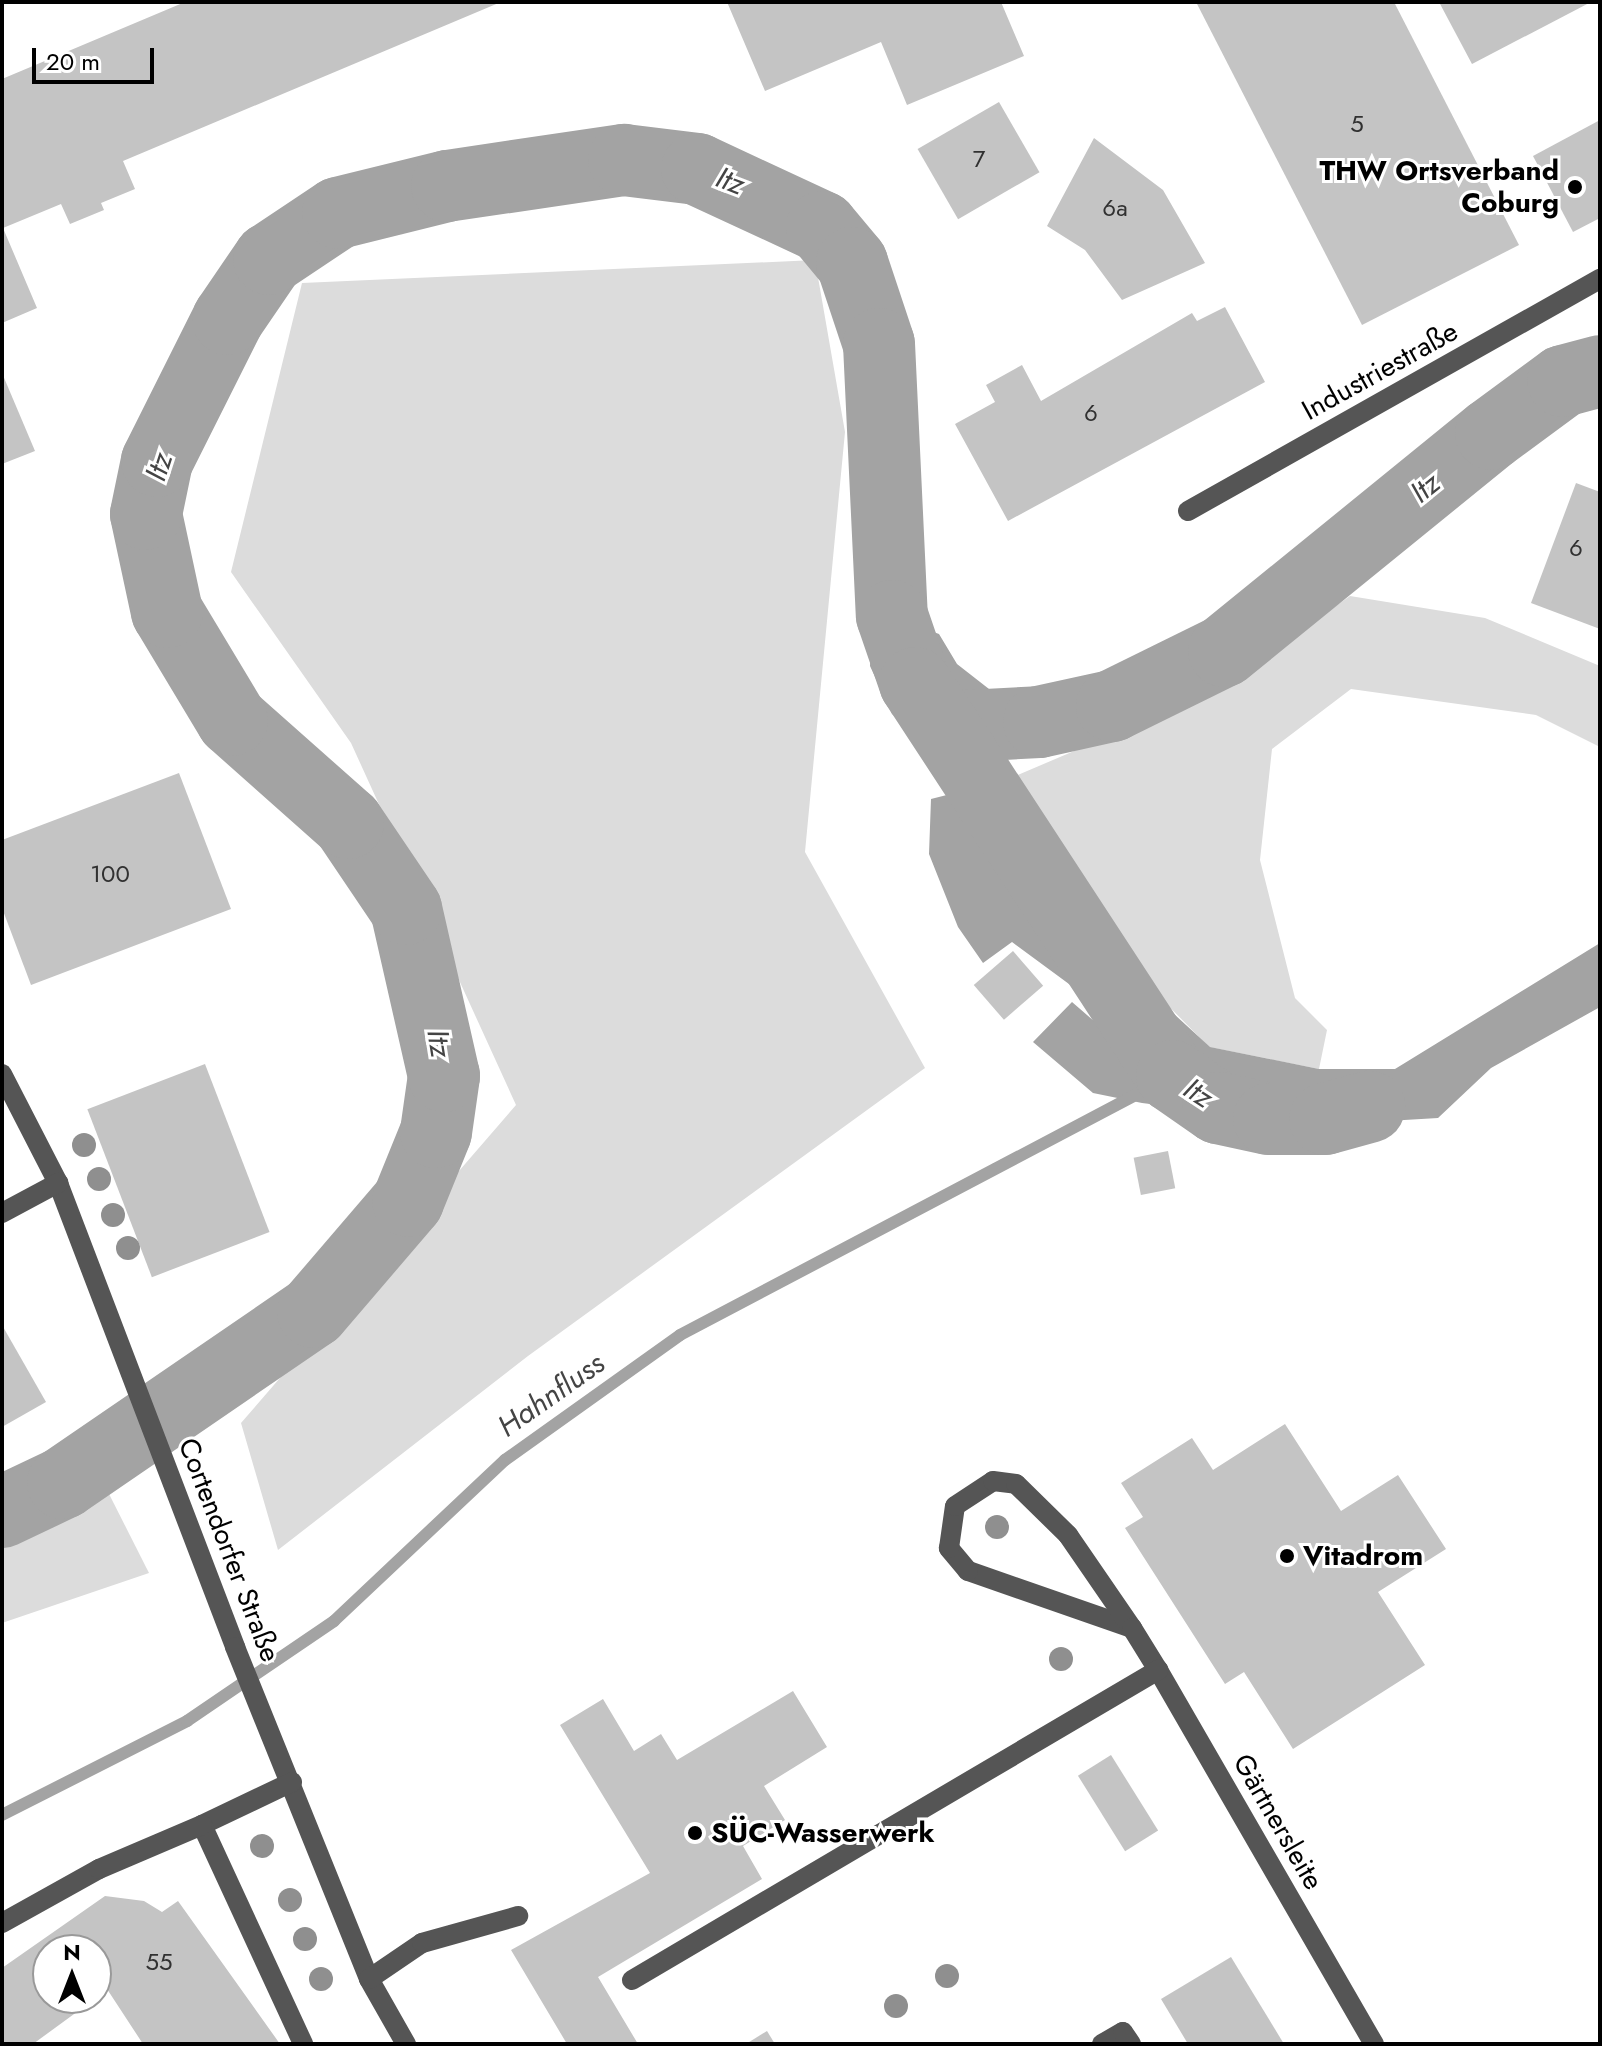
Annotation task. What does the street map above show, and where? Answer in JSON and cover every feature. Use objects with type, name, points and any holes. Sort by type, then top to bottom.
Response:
[{"type":"street","name":"Industriestraße","points":[[1188,511],[1600,279]]},
{"type":"street","name":"Cortendorfer Straße","points":[[2,1074],[58,1183],[193,1540],[369,1979],[406,2044]]},
{"type":"street","points":[[2,1213],[58,1183]]},
{"type":"street","name":"Gärtnersleite","points":[[1132,1628],[968,1571],[949,1548],[955,1506],[993,1481],[1037,1498],[1132,1628],[1158,1670],[1374,2044]]},
{"type":"street","points":[[632,1980],[1158,1670]]},
{"type":"street","points":[[2,1923],[99,1869],[292,1782]]},
{"type":"street","points":[[202,1825],[303,2044]]},
{"type":"street","points":[[369,1979],[422,1943],[518,1916]]},
{"type":"street","points":[[1102,2044],[1123,2032],[1131,2044]]},
{"type":"shaded area","points":[[815,260],[845,432],[805,852],[925,1068],[528,1356],[278,1550],[241,1423],[516,1105],[351,743],[231,572],[302,283]]},
{"type":"shaded area","points":[[1350,596],[1485,618],[1600,666],[1600,747],[1536,715],[1351,689],[1272,749],[1260,860],[1295,998],[1327,1030],[1319,1069],[1209,1047],[1130,967],[1006,780],[1215,691]]},
{"type":"shaded area","points":[[105,1486],[149,1573],[2,1623],[2,1542]]},
{"type":"water","points":[[873,610],[939,634],[957,664],[989,689],[976,747],[928,743],[892,714],[870,666]]},
{"type":"water","points":[[1006,780],[1130,967],[1088,998],[1012,942],[983,963],[958,927],[929,854],[931,799]]},
{"type":"water","points":[[1600,943],[1600,1007],[1491,1068],[1438,1118],[1320,1125],[1142,1103],[1093,1093],[1033,1042],[1072,1002],[1117,1041],[1174,1014],[1210,1047],[1319,1069],[1395,1069]]},
{"type":"building","points":[[185,2],[501,2],[123,161],[135,189],[101,203],[104,210],[70,224],[61,204],[3,228],[37,308],[2,323],[2,79]]},
{"type":"building","points":[[727,2],[1001,2],[1024,56],[907,105],[881,42],[765,91]]},
{"type":"building","points":[[1196,2],[1394,2],[1519,245],[1362,325]]},
{"type":"building","points":[[1439,2],[1591,2],[1472,64]]},
{"type":"building","points":[[999,102],[1040,172],[958,219],[918,149]]},
{"type":"building","name":"THW Ortsverband Coburg","points":[[1600,120],[1600,218],[1573,232],[1533,156]]},
{"type":"building","points":[[1094,138],[1163,190],[1205,263],[1122,300],[1085,250],[1047,226]]},
{"type":"building","points":[[1225,307],[1265,382],[1008,521],[955,424],[995,402],[986,385],[1022,365],[1041,401],[1192,313],[1197,321]]},
{"type":"building","points":[[2,373],[35,451],[2,464]]},
{"type":"building","points":[[1576,483],[1600,492],[1600,629],[1531,603]]},
{"type":"building","points":[[179,773],[231,909],[31,985],[2,908],[2,840]]},
{"type":"building","points":[[1013,951],[1043,986],[1004,1020],[974,985]]},
{"type":"building","points":[[205,1064],[270,1232],[152,1277],[87,1109]]},
{"type":"building","points":[[1168,1151],[1175,1188],[1141,1195],[1134,1158]]},
{"type":"building","points":[[2,1325],[46,1402],[2,1427]]},
{"type":"building","points":[[1285,1424],[1341,1511],[1398,1475],[1446,1549],[1378,1592],[1425,1665],[1293,1749],[1244,1672],[1225,1684],[1125,1528],[1143,1517],[1121,1483],[1192,1438],[1213,1470]]},
{"type":"building","name":"SÜC-Wasserwerk","points":[[793,1691],[827,1747],[764,1786],[785,1820],[743,1846],[762,1879],[598,1977],[638,2044],[567,2044],[511,1950],[650,1873],[560,1725],[603,1699],[634,1751],[661,1734],[677,1760]]},
{"type":"building","points":[[1111,1755],[1158,1830],[1125,1851],[1078,1776]]},
{"type":"building","points":[[105,1896],[144,1901],[162,1912],[178,1901],[280,2044],[143,2044],[112,1997],[112,1934],[51,1934]]},
{"type":"building","points":[[32,1947],[32,2014],[74,2014],[33,2044],[2,2044],[2,1968]]},
{"type":"building","points":[[1231,1957],[1284,2044],[1188,2044],[1161,1999]]},
{"type":"building","points":[[767,2031],[775,2044],[746,2044]]},
{"type":"waterway","name":"Itz","points":[[2,1512],[63,1483],[313,1312],[408,1201],[436,1132],[444,1076],[406,909],[348,823],[232,720],[167,612],[146,514],[157,461],[228,319],[269,259],[338,213],[447,186],[624,160],[697,169],[822,227],[852,263],[879,344],[892,616],[915,683],[1172,1076],[1218,1108],[1269,1119],[1325,1119],[1369,1107]]},
{"type":"waterway","name":"Itz","points":[[948,727],[1039,722],[1112,706],[1224,651],[1491,434],[1563,381],[1600,371]]},
{"type":"waterway","name":"Hahnfluss","points":[[2,1815],[187,1721],[334,1621],[505,1460],[680,1335],[1141,1092]]},
{"type":"place","name":"THW Ortsverband Coburg","points":[[1575,187]]},
{"type":"place","name":"Vitadrom","points":[[1287,1556]]},
{"type":"place","name":"SÜC-Wasserwerk","points":[[695,1833]]}]
